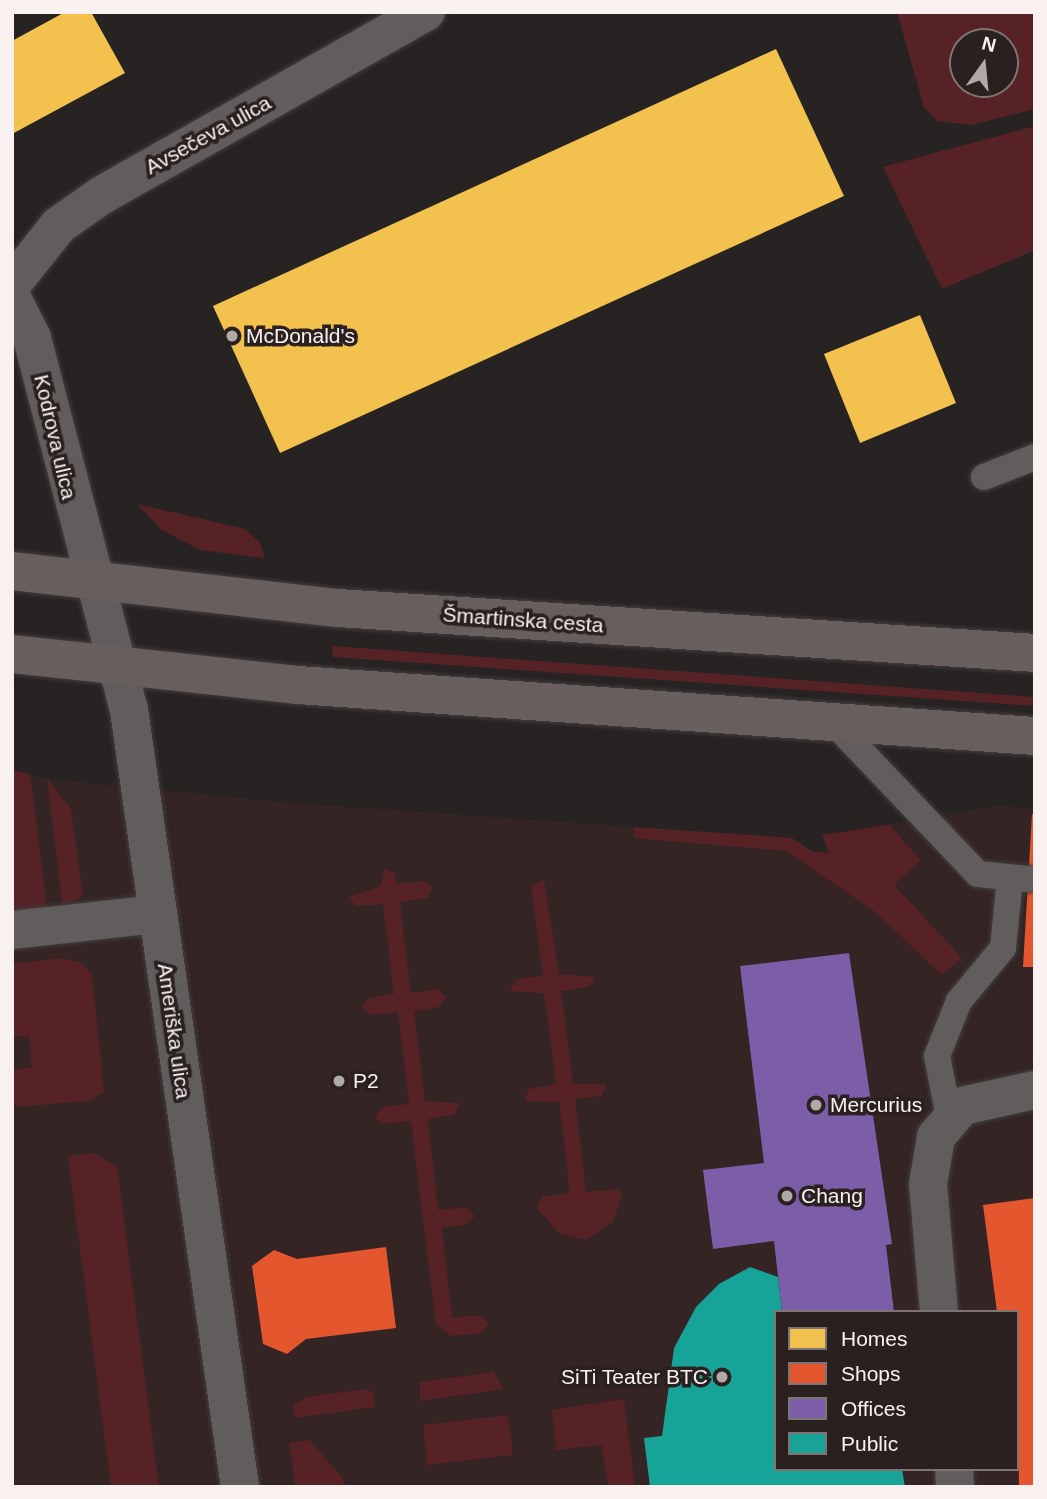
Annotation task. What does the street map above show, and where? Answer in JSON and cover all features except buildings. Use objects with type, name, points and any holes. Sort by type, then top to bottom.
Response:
[{"type":"main road","name":"Šmartinska cesta","points":[[12,571],[338,608],[1035,653]]},
{"type":"main road","points":[[12,654],[298,685],[1035,737]]},
{"type":"street","name":"Avsečeva ulica","points":[[12,284],[59,225],[102,195],[426,12]]},
{"type":"street","name":"Kodrova ulica","points":[[12,298],[32,338],[91,579]]},
{"type":"street","name":"Ameriška ulica","points":[[91,579],[117,665],[157,914],[240,1487]]},
{"type":"street","points":[[12,930],[157,914]]},
{"type":"street","points":[[939,1310],[928,1184],[936,1138],[949,1117],[975,1100],[1035,1090]]},
{"type":"lane","points":[[984,477],[1035,457]]},
{"type":"lane","points":[[833,722],[978,874],[1019,878],[1003,948],[959,1001],[937,1056],[949,1117]]},
{"type":"shaded area","points":[[897,12],[1035,12],[1035,109],[971,125],[937,121],[924,107]]},
{"type":"shaded area","points":[[1035,126],[1035,250],[942,289],[883,167]]},
{"type":"shaded area","points":[[137,504],[245,529],[260,543],[265,558],[200,550],[162,530]]},
{"type":"shaded area","points":[[332,646],[1035,697],[1035,706],[333,657]]},
{"type":"shaded area","points":[[12,770],[47,779],[291,803],[792,838],[813,852],[829,853],[822,835],[998,806],[1035,808],[1035,1487],[12,1487]]},
{"type":"shaded area","points":[[12,770],[30,774],[47,908],[12,913]]},
{"type":"shaded area","points":[[47,779],[71,809],[83,896],[63,906]]},
{"type":"shaded area","points":[[889,825],[921,860],[894,885],[962,958],[942,975],[874,911],[786,851],[634,838],[634,827],[792,838],[813,852],[829,853],[822,835]]},
{"type":"shaded area","points":[[384,869],[395,873],[397,884],[425,881],[433,888],[427,898],[400,902],[411,993],[437,989],[447,997],[439,1007],[414,1011],[425,1101],[460,1103],[454,1115],[428,1119],[438,1210],[467,1207],[475,1216],[467,1224],[442,1228],[452,1318],[481,1315],[489,1324],[482,1333],[451,1336],[436,1324],[411,1121],[381,1124],[375,1118],[382,1107],[409,1104],[398,1012],[371,1015],[362,1007],[369,998],[394,994],[383,904],[356,906],[349,897],[381,886]]},
{"type":"shaded area","points":[[544,880],[559,974],[595,977],[589,987],[561,991],[573,1083],[607,1085],[601,1096],[575,1099],[586,1192],[618,1189],[622,1195],[613,1222],[586,1240],[559,1233],[537,1208],[542,1197],[570,1193],[559,1102],[524,1101],[529,1089],[556,1084],[544,993],[510,991],[516,979],[543,976],[531,885]]},
{"type":"shaded area","points":[[62,958],[82,963],[92,974],[104,1092],[92,1100],[20,1107],[12,1103],[12,1070],[32,1067],[29,1036],[12,1037],[12,964]]},
{"type":"shaded area","points":[[94,1153],[117,1167],[159,1487],[111,1487],[68,1156]]},
{"type":"shaded area","points":[[494,1372],[504,1389],[420,1401],[420,1382]]},
{"type":"shaded area","points":[[366,1389],[373,1392],[375,1407],[294,1418],[293,1406],[306,1397]]},
{"type":"shaded area","points":[[624,1399],[635,1487],[608,1487],[602,1445],[556,1450],[552,1410]]},
{"type":"shaded area","points":[[508,1415],[513,1455],[427,1465],[423,1425]]},
{"type":"shaded area","points":[[309,1440],[343,1478],[345,1487],[295,1487],[289,1443]]},
{"type":"place","name":"McDonald's","points":[[232,336]]},
{"type":"place","name":"P2","points":[[339,1081]]},
{"type":"place","name":"Mercurius","points":[[816,1105]]},
{"type":"place","name":"Chang","points":[[787,1196]]},
{"type":"place","name":"SiTi Teater BTC","points":[[722,1377]]}]
